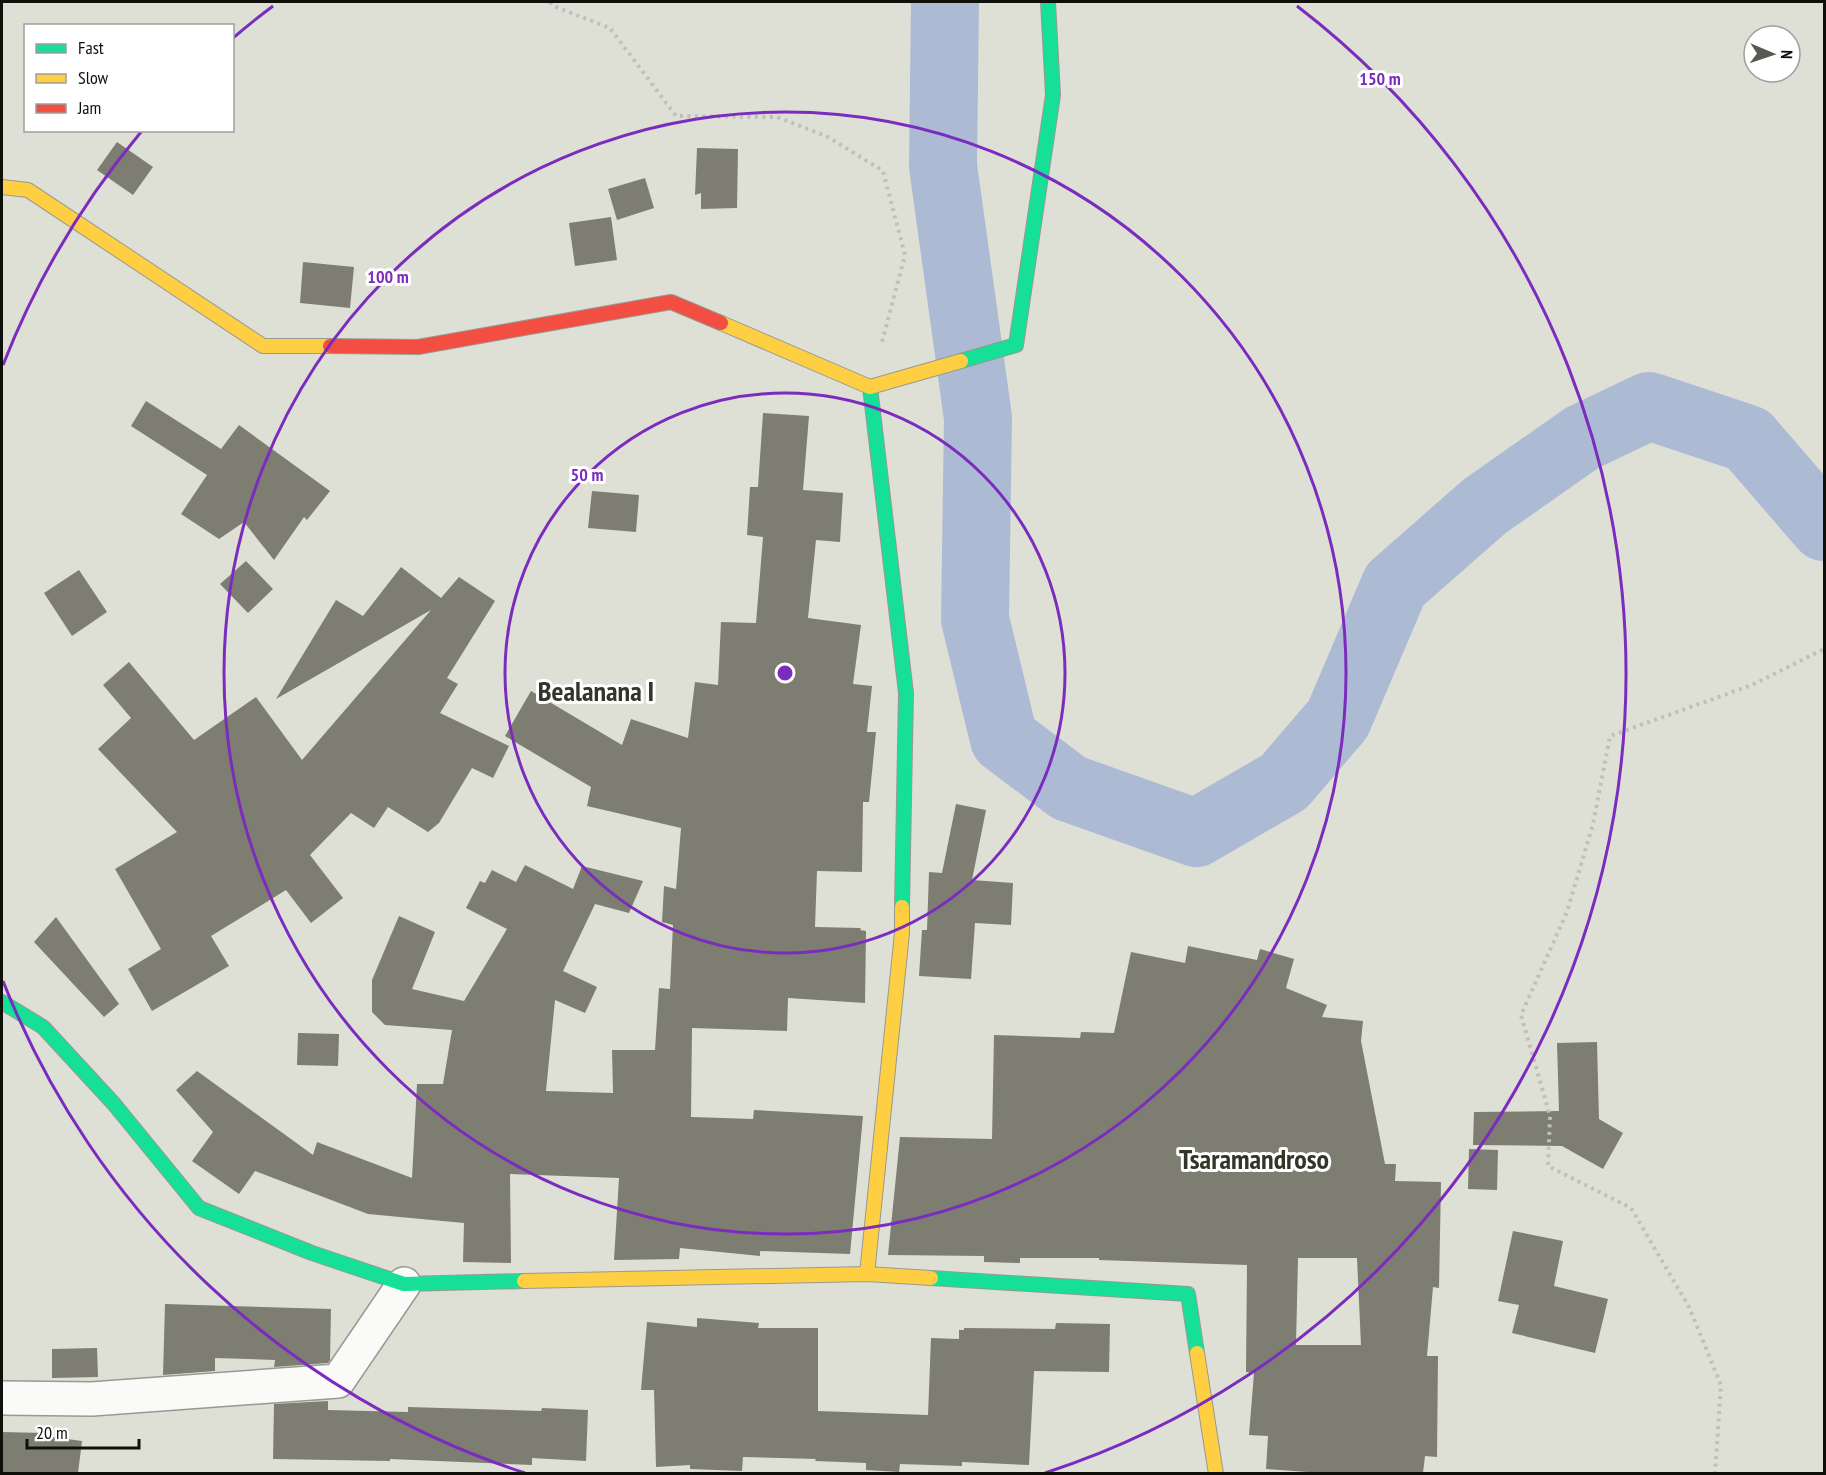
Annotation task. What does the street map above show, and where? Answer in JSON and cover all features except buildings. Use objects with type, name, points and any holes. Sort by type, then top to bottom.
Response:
[{"type":"street","points":[[2,187],[28,190],[263,346],[418,347],[671,302],[870,387],[1016,345],[1053,95],[1048,2]]},
{"type":"street","points":[[867,1274],[902,933],[906,693],[870,387]]},
{"type":"street","points":[[2,1002],[43,1027],[114,1104],[199,1208],[312,1253],[404,1284],[867,1274],[1188,1294],[1216,1473]]},
{"type":"street","points":[[2,1398],[92,1399],[338,1381],[404,1284]]},
{"type":"path","points":[[550,2],[553,6],[610,28],[676,116],[777,117],[828,137],[883,171],[905,255],[882,342],[846,376]]},
{"type":"path","points":[[1715,1473],[1721,1385],[1693,1317],[1631,1208],[1548,1166],[1550,1116],[1521,1015],[1567,912],[1593,824],[1610,736],[1752,686],[1824,649]]},
{"type":"waterway","points":[[945,2],[943,166],[978,418],[975,619],[1004,739],[1069,788],[1196,833],[1284,782],[1338,719],[1395,585],[1485,506],[1582,438],[1649,406],[1748,439],[1824,527]]},
{"type":"traffic: fast","points":[[961,361],[1016,345],[1053,95],[1048,2]]},
{"type":"traffic: fast","points":[[870,387],[906,693],[902,907]]},
{"type":"traffic: fast","points":[[2,1002],[43,1027],[114,1104],[199,1208],[312,1253],[404,1284],[524,1281]]},
{"type":"traffic: fast","points":[[931,1278],[1188,1294],[1197,1353]]},
{"type":"traffic: slow","points":[[2,187],[28,190],[263,346],[330,346]]},
{"type":"traffic: slow","points":[[721,323],[870,387],[961,361]]},
{"type":"traffic: slow","points":[[867,1274],[902,933],[902,907]]},
{"type":"traffic: slow","points":[[524,1281],[867,1274],[931,1278]]},
{"type":"traffic: slow","points":[[1197,1353],[1216,1474]]},
{"type":"traffic: jam","points":[[330,346],[418,347],[671,302],[721,323]]},
{"type":"district","name":"Bealanana I","points":[[596,690]]},
{"type":"district","name":"Tsaramandroso","points":[[1254,1158]]}]
